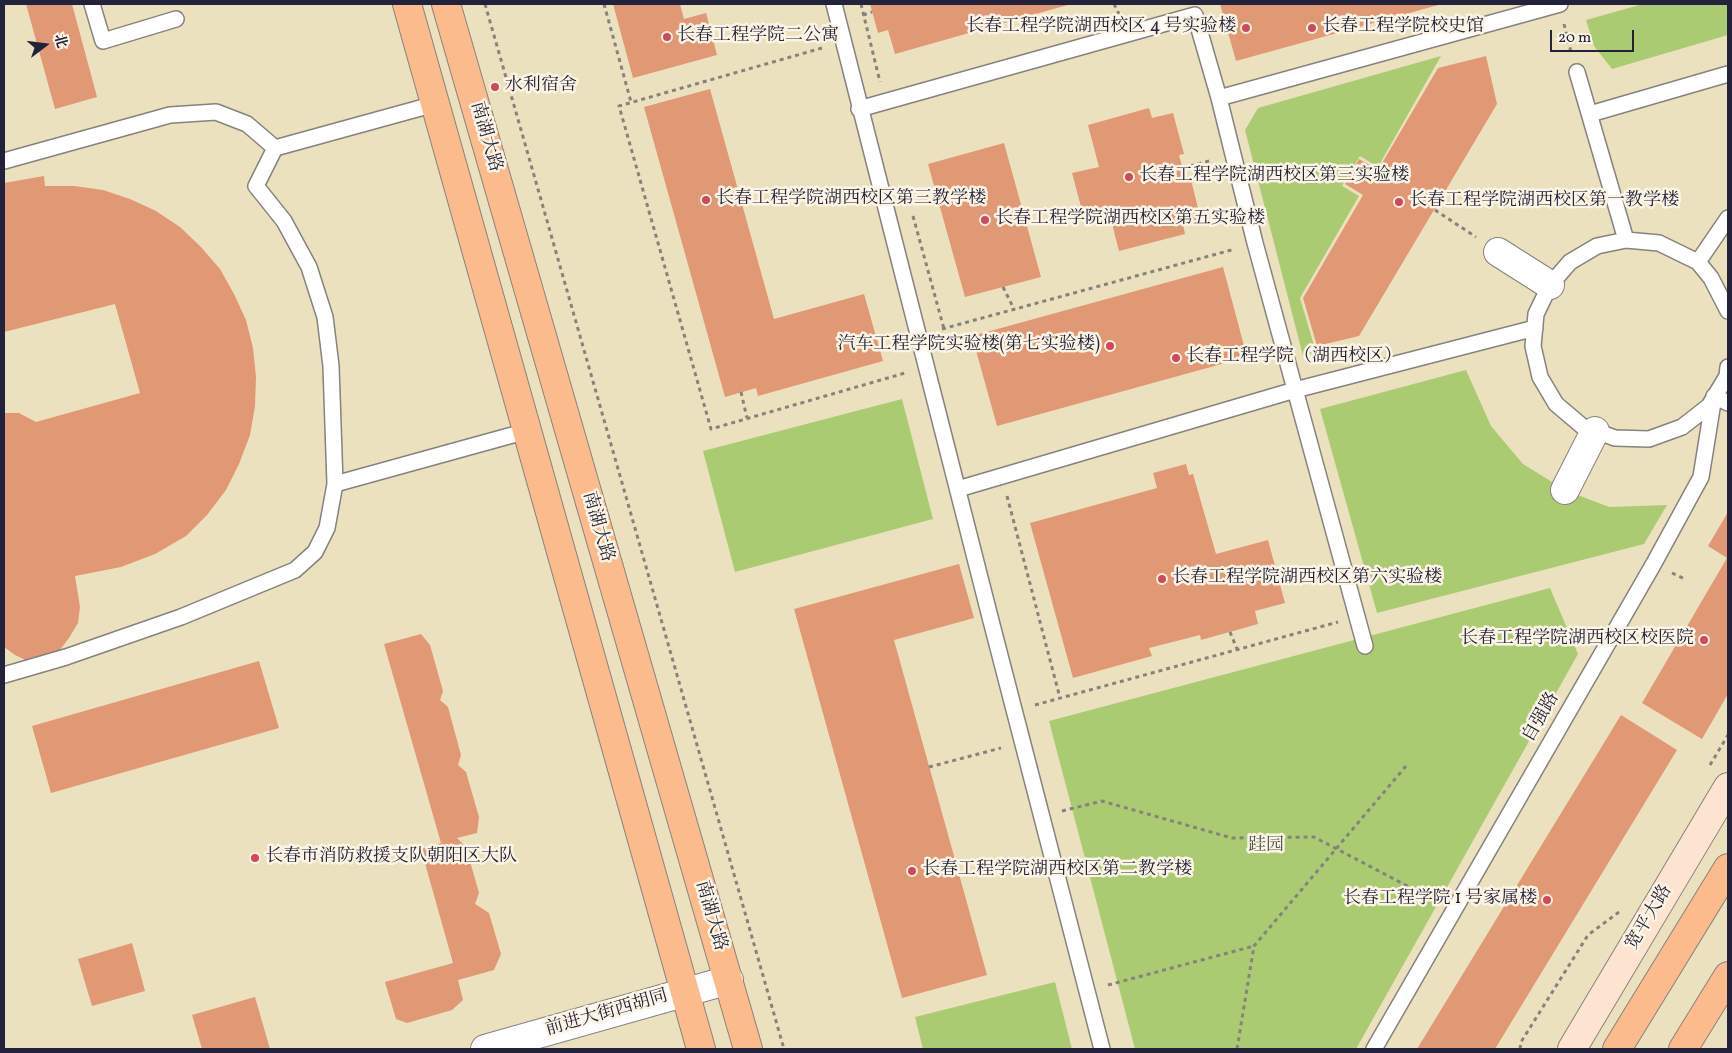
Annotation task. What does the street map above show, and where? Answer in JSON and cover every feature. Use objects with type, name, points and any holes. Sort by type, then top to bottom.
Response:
[{"type":"main road","points":[[407,4],[701,1049]]},
{"type":"main road","name":"南湖大路","points":[[446,4],[748,1049]]},
{"type":"main road","name":"宽平大路","points":[[1572,1049],[1728,787]]},
{"type":"main road","points":[[1617,1049],[1728,868]]},
{"type":"main road","points":[[1684,1049],[1728,976]]},
{"type":"street","points":[[1498,252],[1550,285]]},
{"type":"street","points":[[1565,490],[1595,431]]},
{"type":"street","name":"前进大街西胡同","points":[[485,1049],[728,980]]},
{"type":"lane","points":[[92,4],[103,41],[176,19]]},
{"type":"lane","points":[[834,4],[859,109],[919,335],[1102,1049]]},
{"type":"lane","points":[[1219,98],[1559,4]]},
{"type":"lane","points":[[859,109],[1195,15],[1219,98],[1255,243],[1365,646]]},
{"type":"lane","points":[[1577,72],[1626,240]]},
{"type":"lane","points":[[1590,114],[1728,74]]},
{"type":"lane","points":[[4,675],[66,657],[181,617],[295,570],[315,552],[327,528],[334,484],[331,366],[325,317],[309,267],[284,221],[256,186],[275,148],[435,104]]},
{"type":"lane","points":[[4,161],[170,115],[216,112],[247,124],[275,148]]},
{"type":"lane","points":[[1698,262],[1728,218]]},
{"type":"lane","points":[[1728,311],[1711,278],[1698,262],[1659,243],[1626,240],[1597,246],[1570,262],[1550,285],[1536,314],[1533,346],[1540,377],[1556,404],[1582,426],[1615,438],[1649,439],[1682,427],[1709,406],[1726,376],[1728,367]]},
{"type":"lane","points":[[958,489],[1295,390],[1535,328]]},
{"type":"lane","points":[[1714,396],[1728,403]]},
{"type":"lane","name":"自强路","points":[[1374,1049],[1653,565],[1701,477],[1714,396]]},
{"type":"lane","points":[[334,484],[527,432]]},
{"type":"path","points":[[485,4],[784,1049]]},
{"type":"path","points":[[604,4],[631,102]]},
{"type":"path","points":[[861,4],[880,82],[890,80]]},
{"type":"path","points":[[1114,4],[1120,17]]},
{"type":"path","points":[[1559,4],[1577,72]]},
{"type":"path","points":[[825,47],[619,106],[711,429],[927,368]]},
{"type":"path","points":[[1182,168],[1233,155]]},
{"type":"path","points":[[1435,210],[1498,252]]},
{"type":"path","points":[[912,214],[944,328]]},
{"type":"path","points":[[919,335],[1255,243]]},
{"type":"path","points":[[1003,287],[1014,309]]},
{"type":"path","points":[[741,392],[747,418]]},
{"type":"path","points":[[1002,476],[1060,698],[1357,617]]},
{"type":"path","points":[[1230,632],[1236,649]]},
{"type":"path","points":[[1708,768],[1728,735]]},
{"type":"path","points":[[929,767],[1001,748]]},
{"type":"path","points":[[1236,1049],[1254,946],[1406,766]]},
{"type":"path","points":[[1042,816],[1102,801],[1232,838],[1314,837],[1435,901]]},
{"type":"path","points":[[1520,1049],[1521,1042],[1588,935],[1625,908]]},
{"type":"path","points":[[1086,991],[1254,946]]},
{"type":"green space","points":[[1643,4],[1728,4],[1728,35],[1612,69],[1594,46],[1586,20]]},
{"type":"green space","points":[[1441,56],[1378,167],[1360,156],[1342,186],[1359,196],[1300,298],[1316,352],[1303,356],[1245,130],[1258,108]]},
{"type":"green space","points":[[1466,370],[1491,426],[1523,464],[1565,490],[1609,507],[1667,505],[1644,544],[1377,613],[1320,409]]},
{"type":"green space","points":[[902,399],[933,519],[735,572],[703,451]]},
{"type":"green space","name":"跬园","points":[[1550,588],[1578,654],[1356,1049],[1135,1049],[1049,721]]},
{"type":"green space","points":[[1055,982],[1072,1049],[923,1049],[915,1017]]},
{"type":"building","points":[[26,4],[72,4],[97,97],[55,109]]},
{"type":"building","name":"长春工程学院二公寓","points":[[613,4],[680,4],[684,19],[706,13],[717,55],[633,78]]},
{"type":"building","points":[[870,4],[1071,4],[895,54],[888,30],[878,33]]},
{"type":"building","name":"长春工程学院校史馆","points":[[1220,4],[1442,4],[1236,61]]},
{"type":"building","name":"长春工程学院湖西校区第一教学楼","points":[[1486,56],[1497,104],[1359,336],[1317,346],[1303,298],[1363,195],[1345,184],[1359,159],[1378,170],[1438,68]]},
{"type":"building","name":"长春工程学院湖西校区第三教学楼","points":[[710,89],[774,319],[864,294],[883,361],[758,396],[756,388],[725,397],[644,107]]},
{"type":"building","name":"长春工程学院湖西校区第三实验楼","points":[[1149,108],[1152,118],[1173,113],[1184,154],[1179,155],[1186,182],[1191,180],[1201,220],[1183,224],[1185,234],[1119,251],[1109,212],[1084,218],[1072,173],[1099,167],[1088,125]]},
{"type":"building","name":"长春工程学院湖西校区第五实验楼","points":[[1004,143],[1041,277],[965,297],[928,164]]},
{"type":"building","points":[[44,176],[45,186],[74,186],[103,190],[130,199],[156,211],[180,227],[220,269],[234,294],[246,320],[253,348],[256,377],[255,406],[250,435],[239,464],[226,490],[207,515],[186,536],[155,554],[121,567],[75,576],[80,607],[78,623],[59,651],[46,659],[30,662],[4,647],[4,413],[19,413],[36,422],[140,393],[115,304],[4,332],[4,183]]},
{"type":"building","name":"汽车工程学院实验楼(第七实验楼)","points":[[1223,267],[1247,357],[997,426],[972,336]]},
{"type":"building","name":"长春工程学院湖西校区第六实验楼","points":[[1186,464],[1189,475],[1193,474],[1216,554],[1268,540],[1285,603],[1255,611],[1258,624],[1201,640],[1200,635],[1149,648],[1152,656],[1073,678],[1030,523],[1157,488],[1153,473]]},
{"type":"building","name":"长春工程学院湖西校区校医院","points":[[1728,512],[1728,694],[1702,739],[1642,703],[1727,558],[1708,546]]},
{"type":"building","name":"长春工程学院湖西校区第二教学楼","points":[[959,564],[974,618],[894,640],[987,975],[902,998],[794,609]]},
{"type":"building","points":[[421,634],[430,645],[443,691],[440,700],[448,707],[461,755],[458,765],[466,772],[479,817],[477,833],[457,838],[466,847],[479,893],[475,904],[489,913],[501,954],[494,970],[458,980],[463,1000],[452,1010],[407,1023],[396,1019],[385,982],[453,963],[421,849],[441,843],[384,644]]},
{"type":"building","points":[[259,661],[279,728],[51,793],[32,726]]},
{"type":"building","name":"长春工程学院 1 号家属楼","points":[[1621,715],[1677,750],[1495,1049],[1417,1049]]},
{"type":"building","points":[[132,943],[145,991],[92,1006],[78,959]]},
{"type":"building","points":[[255,997],[270,1049],[202,1049],[192,1015]]},
{"type":"place","name":"长春工程学院湖西校区 4 号实验楼","points":[[1246,28]]},
{"type":"place","name":"长春工程学院校史馆","points":[[1312,28]]},
{"type":"place","name":"长春工程学院二公寓","points":[[667,37]]},
{"type":"place","name":"水利宿舍","points":[[495,87]]},
{"type":"place","name":"长春工程学院湖西校区第三实验楼","points":[[1129,177]]},
{"type":"place","name":"长春工程学院湖西校区第三教学楼","points":[[706,200]]},
{"type":"place","name":"长春工程学院湖西校区第一教学楼","points":[[1399,202]]},
{"type":"place","name":"长春工程学院湖西校区第五实验楼","points":[[985,220]]},
{"type":"place","name":"汽车工程学院实验楼(第七实验楼)","points":[[1110,346]]},
{"type":"place","name":"长春工程学院（湖西校区）","points":[[1176,358]]},
{"type":"place","name":"长春工程学院湖西校区第六实验楼","points":[[1162,579]]},
{"type":"place","name":"长春工程学院湖西校区校医院","points":[[1704,640]]},
{"type":"place","name":"长春市消防救援支队朝阳区大队","points":[[255,858]]},
{"type":"place","name":"长春工程学院湖西校区第二教学楼","points":[[912,871]]},
{"type":"place","name":"长春工程学院 1 号家属楼","points":[[1547,900]]}]
